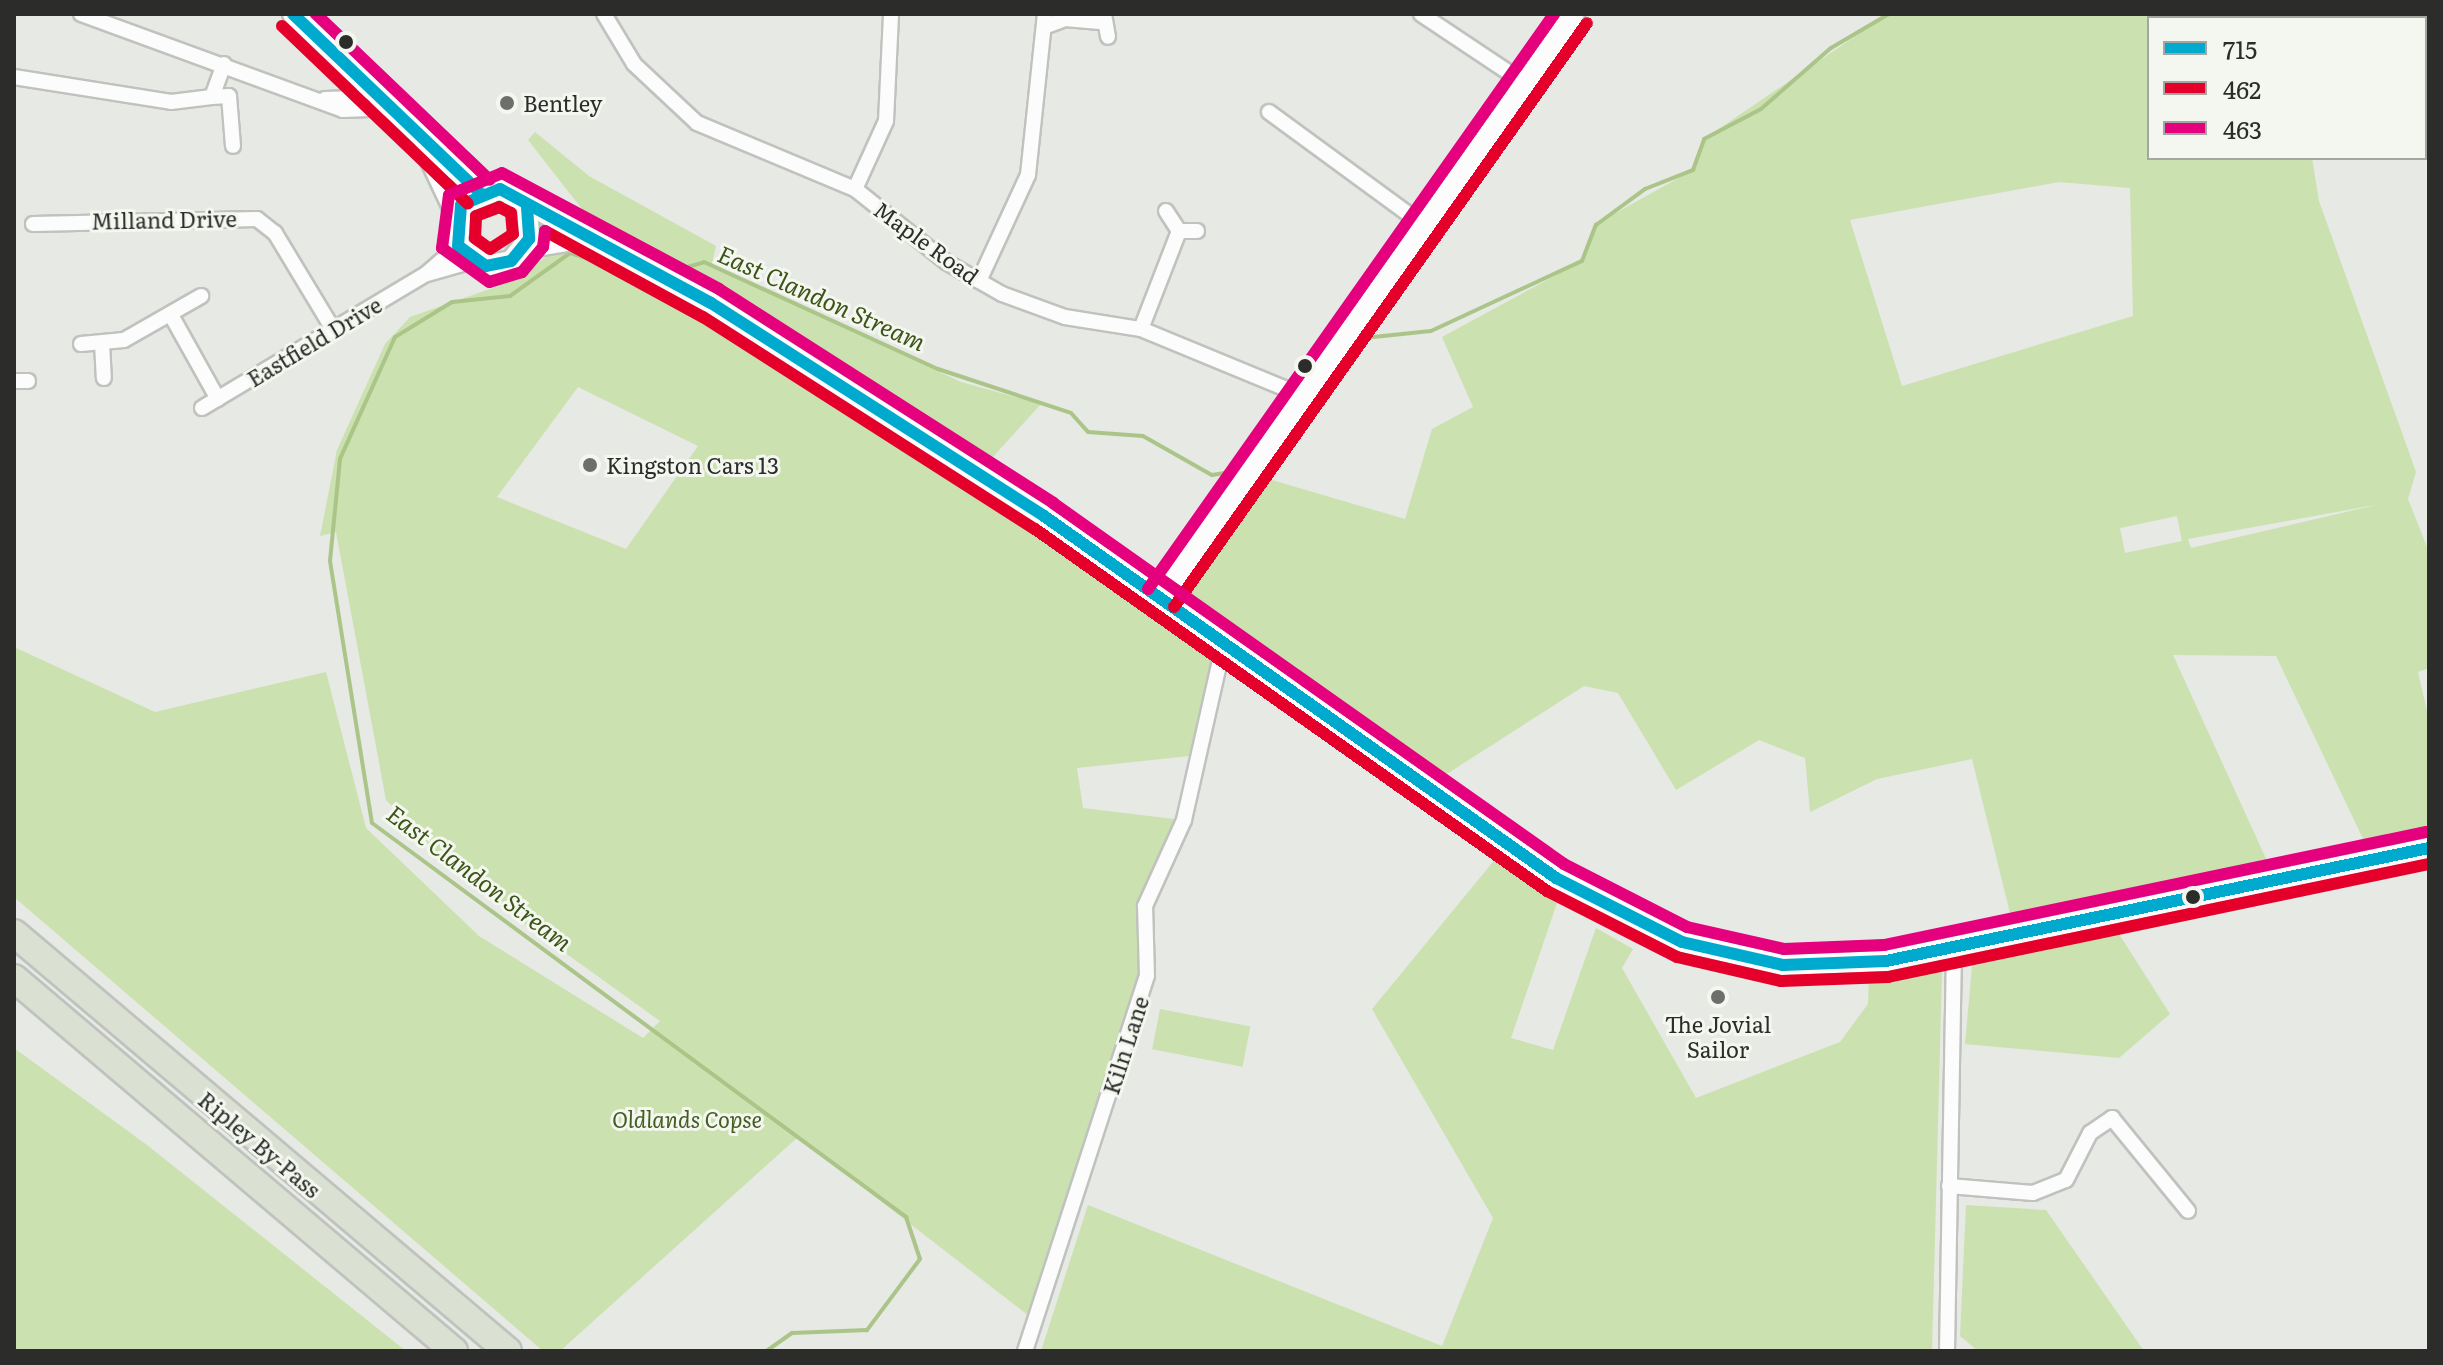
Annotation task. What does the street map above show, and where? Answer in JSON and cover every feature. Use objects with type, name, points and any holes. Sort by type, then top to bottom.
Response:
[{"type":"highway","name":"Ripley By-Pass","points":[[14,933],[508,1351]]},
{"type":"highway","name":"Ripley By-Pass","points":[[14,978],[454,1351]]},
{"type":"main road","points":[[293,14],[396,108],[422,140],[479,192],[509,192],[527,207],[671,281],[865,398],[1161,598],[1556,878],[1653,931],[1733,956],[1809,966],[1954,950],[2429,848]]},
{"type":"main road","points":[[1161,598],[1299,394],[1425,226],[1523,82],[1574,14]]},
{"type":"main road","points":[[422,140],[457,216],[465,253],[499,265],[525,248],[590,238]]},
{"type":"main road","points":[[457,216],[479,192]]},
{"type":"main road","points":[[525,248],[527,207]]},
{"type":"street","points":[[81,14],[356,113],[396,108]]},
{"type":"street","name":"Maple Road","points":[[604,14],[634,64],[697,123],[855,189],[979,281],[1065,317],[1141,329],[1299,394]]},
{"type":"street","points":[[855,189],[886,121],[891,14]]},
{"type":"street","points":[[1421,14],[1523,82]]},
{"type":"street","points":[[979,281],[1028,175],[1044,20],[1102,18],[1108,37]]},
{"type":"street","points":[[212,97],[224,64]]},
{"type":"street","points":[[14,77],[123,98],[229,96],[233,146]]},
{"type":"street","points":[[317,99],[357,98],[372,86]]},
{"type":"street","points":[[1269,112],[1425,226]]},
{"type":"street","points":[[1166,211],[1179,231]]},
{"type":"street","name":"Milland Drive","points":[[33,224],[257,219],[275,233],[333,329]]},
{"type":"street","points":[[1179,231],[1197,231]]},
{"type":"street","points":[[1141,329],[1179,231]]},
{"type":"street","name":"Eastfield Drive","points":[[202,408],[465,253]]},
{"type":"street","points":[[81,344],[102,343],[171,315],[201,296]]},
{"type":"street","points":[[171,315],[218,399]]},
{"type":"street","points":[[102,343],[104,378]]},
{"type":"street","name":"Kiln Lane","points":[[1025,1351],[1147,976],[1145,906],[1184,820],[1224,643]]},
{"type":"street","points":[[1947,1351],[1954,950]]},
{"type":"street","points":[[1949,1186],[2033,1193],[2066,1180],[2090,1133],[2112,1118],[2188,1211]]},
{"type":"green space","points":[[1888,14],[2285,14],[2147,16],[2147,160],[2312,160],[2319,201],[2416,472],[2408,499],[2429,552],[2429,668],[2418,672],[2429,720],[2429,832],[2365,843],[2276,656],[2173,655],[2268,863],[2011,917],[1972,759],[1877,779],[1810,812],[1805,758],[1759,740],[1676,790],[1618,693],[1584,686],[1439,779],[1178,600],[1265,478],[1405,519],[1432,429],[1473,407],[1442,337],[1582,261],[1596,224],[1693,170],[1704,139]],"holes":[[[2059,182],[2130,188],[2133,316],[1902,386],[1850,220]],[[2380,504],[2191,548],[2188,539]],[[2177,516],[2182,541],[2125,553],[2120,528]]]},
{"type":"green space","points":[[535,132],[589,176],[716,246],[712,264],[961,382],[1041,404],[991,459],[842,363],[589,218],[528,140]]},
{"type":"green space","name":"Oldlands Copse","points":[[561,247],[740,340],[902,438],[1215,648],[1189,756],[1077,768],[1083,808],[1182,820],[1153,882],[1144,976],[1033,1319],[798,1137],[560,1351],[543,1351],[14,897],[14,647],[155,712],[326,672],[366,828],[479,936],[643,1038],[660,1021],[461,878],[386,800],[336,532],[320,536],[337,450],[385,344],[410,317],[507,283]],"holes":[[[578,387],[698,446],[626,549],[497,497]]]},
{"type":"green space","points":[[1497,857],[1557,903],[1511,1038],[1553,1050],[1596,928],[1633,949],[1622,968],[1696,1098],[1840,1042],[1868,1004],[1869,975],[1942,971],[1932,1351],[1041,1351],[1088,1205],[1442,1346],[1493,1218],[1372,1009]]},
{"type":"green space","points":[[2119,934],[2170,1014],[2119,1058],[1965,1044],[1972,966]]},
{"type":"green space","points":[[1160,1009],[1250,1027],[1242,1067],[1152,1049]]},
{"type":"green space","points":[[14,1048],[147,1145],[406,1351],[14,1351]]},
{"type":"green space","points":[[1966,1205],[2046,1210],[2144,1351],[1978,1351],[1960,1336]]},
{"type":"waterway","name":"East Clandon Stream","points":[[1278,448],[1364,338],[1431,331],[1582,261],[1596,225],[1645,189],[1693,170],[1704,139],[1761,109],[1831,48],[1889,14]]},
{"type":"waterway","name":"East Clandon Stream","points":[[642,276],[570,253],[510,296],[452,302],[395,337],[340,459],[330,561],[372,823],[906,1217],[920,1259],[867,1330],[792,1333],[766,1351]]},
{"type":"waterway","name":"East Clandon Stream","points":[[670,272],[704,262],[938,369],[1071,413],[1088,432],[1143,436],[1212,475],[1244,470]]},
{"type":"transit line","name":"715","points":[[293,14],[479,192]]},
{"type":"transit line","name":"463","points":[[316,14],[490,180]]},
{"type":"transit line","name":"463","points":[[1148,589],[1554,14]]},
{"type":"transit line","name":"462","points":[[1174,607],[1587,23]]},
{"type":"transit line","name":"462","points":[[282,26],[468,204]]},
{"type":"transit line","name":"463","points":[[545,231],[543,247],[522,272],[489,282],[442,248],[449,195],[502,173],[719,289],[1053,503],[1564,864],[1687,927],[1784,949],[1884,945],[2426,832]]},
{"type":"transit line","name":"715","points":[[527,207],[529,239],[511,261],[486,266],[458,246],[461,205],[500,189],[711,303],[1044,516],[1556,878],[1682,942],[1783,965],[1886,961],[2429,848]]},
{"type":"transit line","name":"462","points":[[499,207],[511,213],[513,234],[490,249],[475,238],[476,216],[499,207]]},
{"type":"transit line","name":"462","points":[[545,231],[703,317],[1035,529],[1547,891],[1677,957],[1781,981],[1888,977],[2429,864]]},
{"type":"place","name":"Bentley","points":[[507,103]]},
{"type":"place","name":"Kingston Cars 13","points":[[590,465]]},
{"type":"place","name":"The Jovial Sailor","points":[[1718,997]]}]
